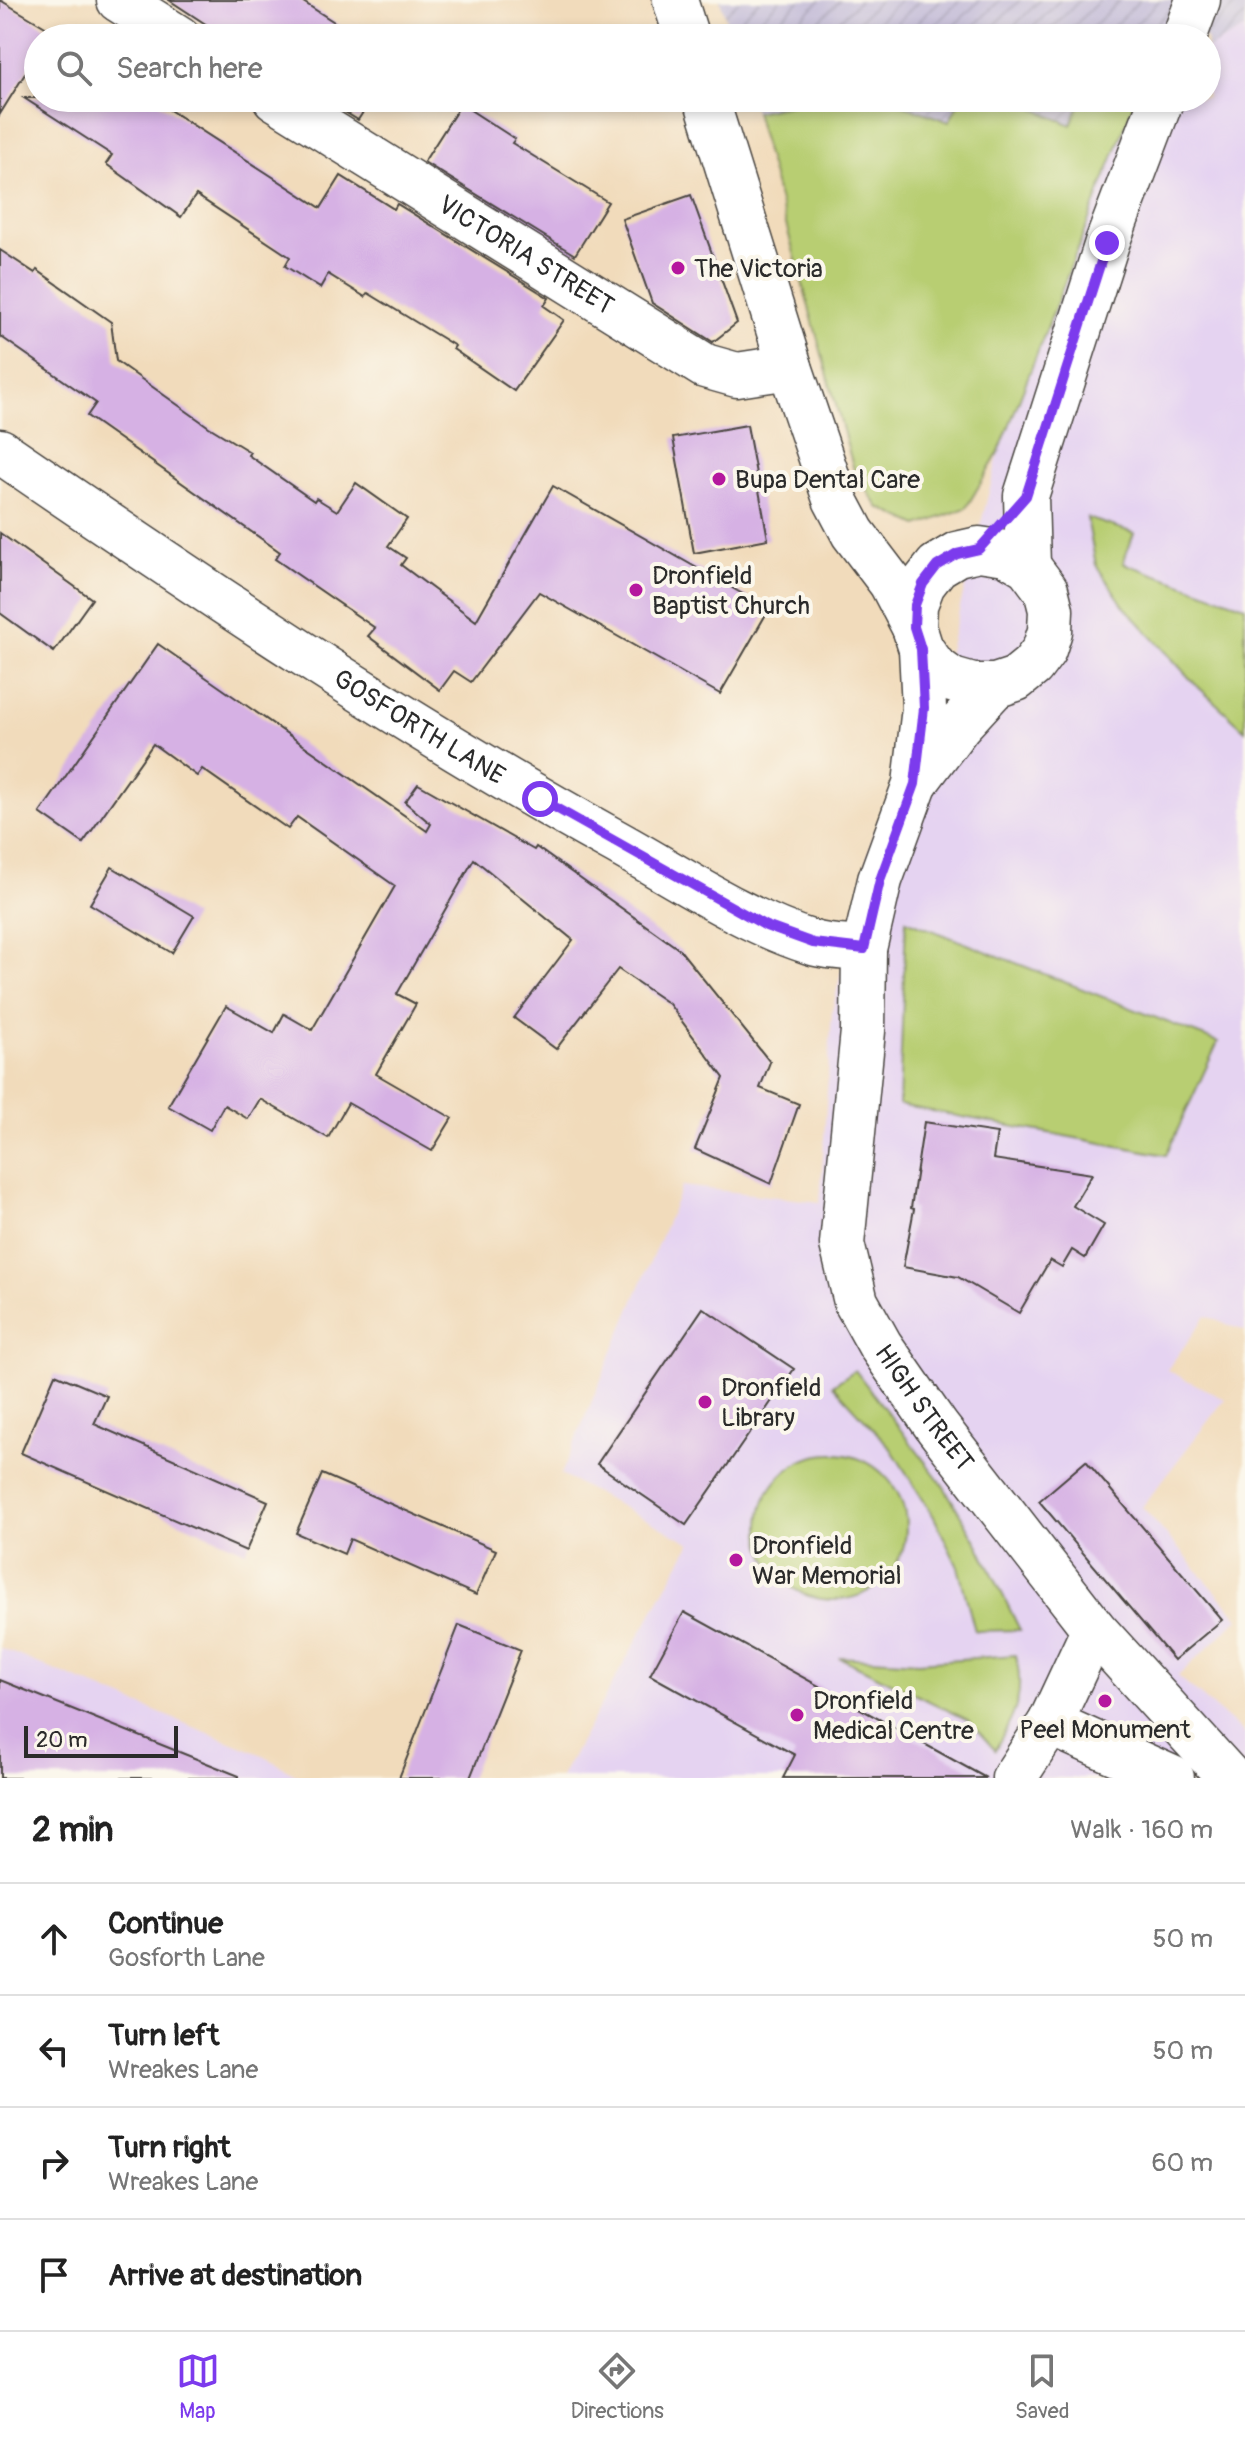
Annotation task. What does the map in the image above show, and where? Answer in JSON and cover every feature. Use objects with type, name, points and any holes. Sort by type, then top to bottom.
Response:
[{"type":"street","points":[[119,0],[157,24]]},
{"type":"street","points":[[675,0],[683,24]]},
{"type":"street","points":[[1189,24],[1198,0]]},
{"type":"street","name":"VICTORIA STREET","points":[[297,112],[705,366],[737,375],[790,367]]},
{"type":"street","points":[[710,112],[835,499],[853,533],[891,583],[934,667],[952,680],[973,686],[995,686],[1016,679],[1032,666],[1044,650],[1050,631],[1051,610],[1046,590],[1028,566],[1006,553],[968,552],[906,558],[866,548]]},
{"type":"street","points":[[1028,566],[1026,496],[1107,243],[1157,112]]},
{"type":"street","name":"GOSFORTH LANE","points":[[0,451],[136,544],[383,704],[550,805],[766,926],[813,943],[864,949]]},
{"type":"street","points":[[915,784],[924,708],[915,605],[923,584],[937,566],[968,552],[1026,496]]},
{"type":"street","points":[[915,784],[959,725],[995,686]]},
{"type":"street","name":"HIGH STREET","points":[[915,784],[880,880],[864,949],[863,1031],[842,1244],[856,1302],[880,1345],[937,1427],[1094,1629],[1230,1778]]},
{"type":"street","points":[[1014,1778],[1050,1723],[1094,1629]]},
{"type":"street","points":[[1050,1723],[1172,1778]]},
{"type":"shaded area","points":[[720,0],[1245,0],[1245,28],[1221,41],[1221,24],[728,24]]},
{"type":"shaded area","points":[[1245,28],[1245,1331],[1206,1316],[1167,1370],[1225,1399],[1142,1507],[1239,1618],[1178,1676],[1245,1734],[1245,1778],[560,1778],[691,1543],[561,1475],[682,1186],[820,1202],[832,1012],[873,833],[938,694],[999,452],[1131,112],[1221,112],[1221,41]]},
{"type":"shaded area","points":[[923,112],[955,112],[950,122]]},
{"type":"shaded area","points":[[1042,112],[1077,112],[1072,125]]},
{"type":"shaded area","points":[[0,1648],[260,1754],[302,1778],[0,1778]]},
{"type":"green space","points":[[755,112],[922,112],[949,122],[954,112],[1042,112],[1071,125],[1076,112],[1131,112],[999,452],[966,508],[918,526],[878,507],[854,470]]},
{"type":"green space","points":[[1087,518],[1134,533],[1123,563],[1245,606],[1245,730],[1194,683],[1124,606],[1096,565]]},
{"type":"green space","points":[[906,920],[1218,1042],[1166,1155],[899,1105]]},
{"type":"green space","points":[[855,1370],[943,1485],[979,1546],[1020,1630],[975,1631],[958,1567],[934,1517],[890,1447],[833,1385]]},
{"type":"green space","points":[[833,1454],[861,1460],[885,1475],[900,1499],[906,1527],[900,1555],[885,1579],[861,1594],[833,1600],[805,1594],[781,1579],[766,1555],[760,1527],[766,1499],[781,1475],[805,1460]]},
{"type":"green space","points":[[1016,1655],[1019,1695],[995,1750],[968,1720],[839,1657],[918,1662]]},
{"type":"building","points":[[0,0],[40,24],[24,24],[24,75],[0,114]]},
{"type":"building","points":[[169,0],[300,0],[337,24],[206,24]]},
{"type":"building","points":[[46,112],[173,112],[321,208],[341,176],[394,209],[397,204],[549,298],[544,306],[564,320],[514,391],[453,349],[455,346],[368,293],[365,297],[328,274],[320,288],[285,266],[290,257],[196,195],[181,217],[106,164],[112,155]]},
{"type":"building","points":[[345,112],[363,112],[358,120]]},
{"type":"building","points":[[456,112],[473,112],[515,139],[512,143],[608,202],[575,255],[424,162]]},
{"type":"building","name":"The Victoria","points":[[691,195],[737,323],[713,342],[652,303],[622,219]]},
{"type":"building","points":[[0,250],[35,273],[37,270],[111,322],[116,361],[250,452],[248,455],[314,501],[316,498],[337,511],[356,483],[407,519],[388,546],[406,558],[401,565],[476,621],[553,486],[769,609],[720,694],[539,592],[471,682],[454,671],[440,690],[368,636],[375,628],[275,559],[280,552],[87,416],[96,403],[0,336]]},
{"type":"building","name":"Bupa Dental Care","points":[[747,425],[768,539],[694,553],[673,438]]},
{"type":"building","points":[[0,533],[92,599],[54,652],[0,613]]},
{"type":"building","points":[[158,644],[427,831],[431,824],[405,802],[418,784],[534,850],[536,847],[680,950],[770,1062],[760,1088],[799,1104],[771,1184],[695,1149],[724,1078],[669,1004],[618,969],[556,1049],[514,1018],[573,940],[474,859],[397,994],[416,1004],[376,1074],[452,1118],[432,1151],[348,1103],[328,1138],[260,1099],[248,1119],[224,1105],[210,1130],[168,1106],[226,1006],[274,1033],[284,1014],[312,1030],[395,886],[297,817],[288,829],[202,769],[197,776],[153,744],[83,843],[40,813]]},
{"type":"building","points":[[112,867],[194,916],[172,953],[90,904]]},
{"type":"building","points":[[924,1122],[997,1133],[993,1159],[1092,1174],[1073,1206],[1104,1225],[1085,1258],[1072,1250],[1062,1267],[1050,1260],[1019,1313],[958,1277],[903,1267],[914,1209],[911,1208]]},
{"type":"building","name":"Dronfield Library","points":[[703,1308],[794,1369],[686,1525],[597,1464]]},
{"type":"building","points":[[55,1374],[107,1396],[94,1424],[268,1501],[246,1551],[21,1453]]},
{"type":"building","points":[[1086,1461],[1222,1620],[1174,1660],[1039,1501]]},
{"type":"building","points":[[322,1474],[496,1550],[476,1595],[350,1539],[344,1554],[296,1533]]},
{"type":"building","name":"Dronfield Medical Centre","points":[[684,1612],[986,1778],[783,1778],[795,1755],[650,1675]]},
{"type":"building","points":[[459,1625],[521,1650],[470,1778],[399,1778]]},
{"type":"building","points":[[0,1680],[239,1776],[239,1778],[0,1778]]},
{"type":"place","name":"The Victoria","points":[[678,268]]},
{"type":"place","name":"Bupa Dental Care","points":[[719,479]]},
{"type":"place","name":"Dronfield Baptist Church","points":[[636,590]]},
{"type":"place","name":"Dronfield Library","points":[[705,1402]]},
{"type":"place","name":"Dronfield War Memorial","points":[[736,1560]]},
{"type":"place","name":"Peel Monument","points":[[1105,1701]]},
{"type":"place","name":"Dronfield Medical Centre","points":[[797,1715]]},
{"type":"route","points":[[540,799],[766,926],[813,943],[864,949],[880,880],[915,784],[924,708],[921,649],[914,627],[915,605],[923,584],[937,566],[957,554],[979,549],[1026,496],[1107,243]]}]
